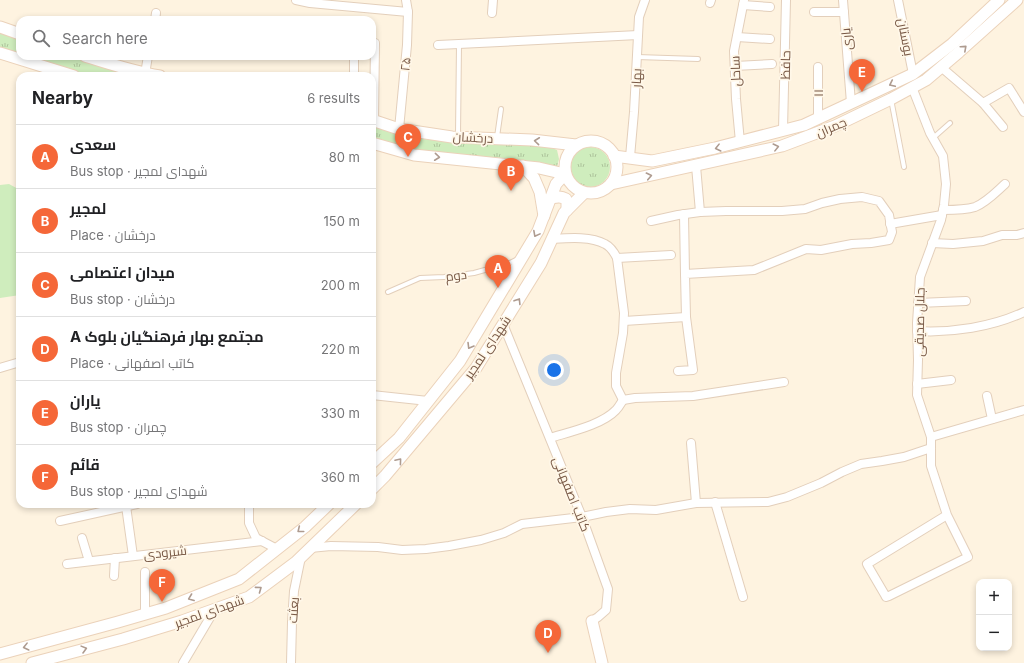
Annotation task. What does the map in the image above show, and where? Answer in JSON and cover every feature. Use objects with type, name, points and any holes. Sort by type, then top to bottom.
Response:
[{"type":"main road","name":"چمران","points":[[611,184],[782,146],[835,126],[926,80],[1017,0]]},
{"type":"main road","name":"چمران","points":[[614,156],[652,161],[715,148],[804,125],[913,74],[952,44],[994,1]]},
{"type":"main road","points":[[0,27],[16,33]]},
{"type":"main road","points":[[0,52],[16,57]]},
{"type":"main road","points":[[25,60],[62,72]]},
{"type":"main road","points":[[97,60],[138,72]]},
{"type":"main road","name":"درخشان","points":[[376,121],[399,129],[458,137],[532,140],[576,145]]},
{"type":"main road","points":[[593,141],[602,143],[609,148],[614,156],[617,162],[615,177],[606,189],[599,192],[592,194],[584,193],[578,190],[572,186],[565,174],[564,166],[570,151],[576,145],[584,142],[593,141]]},
{"type":"main road","name":"درخشان","points":[[376,144],[414,154],[539,168],[565,174]]},
{"type":"main road","points":[[523,166],[534,178],[540,192],[544,217]]},
{"type":"main road","name":"شهدای لمجیر","points":[[376,459],[399,438],[460,361],[538,232],[556,184],[565,174]]},
{"type":"main road","name":"شهدای لمجیر","points":[[376,485],[476,368],[541,264],[564,213],[584,193]]},
{"type":"main road","points":[[551,198],[558,196],[566,199],[567,210]]},
{"type":"main road","name":"شهدای لمجیر","points":[[0,654],[166,608],[239,579],[305,527],[325,508]]},
{"type":"main road","name":"شهدای لمجیر","points":[[32,663],[63,659],[100,645],[182,621],[249,597],[296,562],[352,508]]},
{"type":"main road","name":"کاتب اصفهانی","points":[[592,621],[602,663]]},
{"type":"main road","points":[[118,622],[117,629],[123,639]]},
{"type":"main road","points":[[96,628],[101,633],[102,639],[100,645]]},
{"type":"street","points":[[296,0],[310,3],[408,12]]},
{"type":"street","name":"۲۵","points":[[399,129],[407,45],[408,12],[406,0]]},
{"type":"street","points":[[492,13],[493,0]]},
{"type":"street","name":"بهار","points":[[630,157],[639,17],[645,0]]},
{"type":"street","name":"حافظ","points":[[783,130],[786,0]]},
{"type":"street","name":"یاری","points":[[843,0],[851,103]]},
{"type":"street","name":"بوستان","points":[[898,0],[913,74]]},
{"type":"street","points":[[744,3],[770,7]]},
{"type":"street","name":"ساحل","points":[[740,142],[734,51],[744,3]]},
{"type":"street","points":[[814,12],[844,12]]},
{"type":"street","points":[[438,45],[638,35]]},
{"type":"street","points":[[737,36],[770,39]]},
{"type":"street","points":[[145,72],[147,60]]},
{"type":"street","points":[[354,60],[354,72]]},
{"type":"street","points":[[374,72],[375,60]]},
{"type":"street","points":[[735,66],[772,64]]},
{"type":"street","name":"۱۱","points":[[818,67],[818,118]]},
{"type":"street","points":[[941,67],[984,103],[1003,127]]},
{"type":"street","name":"جلال صدیقی","points":[[912,87],[930,133],[943,156],[946,184],[942,213],[920,276],[917,331],[917,395],[931,437],[931,466],[947,515],[968,557],[886,597],[867,564],[947,515]]},
{"type":"street","points":[[984,103],[1009,88],[1024,112]]},
{"type":"street","points":[[696,166],[700,212]]},
{"type":"street","points":[[890,224],[975,207],[989,198],[1005,184]]},
{"type":"street","points":[[651,221],[700,212],[782,211],[805,209],[840,199],[862,198],[879,201],[889,215],[892,232],[888,240],[871,244],[852,244],[821,250],[806,249],[754,270],[685,274]]},
{"type":"street","points":[[678,371],[693,370],[686,317],[684,214]]},
{"type":"street","points":[[932,243],[953,244],[976,242],[1002,235],[1017,235],[1024,233]]},
{"type":"street","points":[[552,239],[585,239],[605,244],[614,251],[617,258],[624,313],[623,333],[616,372],[616,386],[623,400]]},
{"type":"street","points":[[617,258],[671,255]]},
{"type":"street","points":[[918,303],[966,301]]},
{"type":"street","points":[[917,331],[934,332],[988,325],[1024,312]]},
{"type":"street","points":[[624,321],[686,317]]},
{"type":"street","name":"کاتب اصفهانی","points":[[504,324],[582,517],[608,589],[606,610],[592,621]]},
{"type":"street","points":[[0,368],[16,363]]},
{"type":"street","points":[[917,384],[951,380]]},
{"type":"street","points":[[550,438],[583,428],[605,419],[616,410],[623,400],[634,398],[692,396],[784,382]]},
{"type":"street","points":[[376,395],[428,401]]},
{"type":"street","points":[[987,396],[992,419]]},
{"type":"street","points":[[931,437],[1024,411]]},
{"type":"street","points":[[691,443],[696,503]]},
{"type":"street","points":[[310,548],[331,546],[378,547],[402,550],[426,549],[481,540],[504,533],[522,524],[582,517],[630,509],[656,510],[696,503],[715,502],[768,502],[821,484],[842,472],[861,464],[904,457],[931,448]]},
{"type":"street","points":[[715,502],[743,598]]},
{"type":"street","points":[[60,521],[117,508]]},
{"type":"street","points":[[126,508],[133,556]]},
{"type":"street","points":[[249,508],[248,523],[256,538],[277,549]]},
{"type":"street","points":[[82,538],[88,561]]},
{"type":"street","name":"شیرودی","points":[[67,564],[262,541]]},
{"type":"street","name":"بعثت","points":[[291,663],[294,598],[301,557]]},
{"type":"street","points":[[114,576],[115,558]]},
{"type":"street","points":[[145,572],[145,614]]},
{"type":"street","points":[[183,663],[215,609]]},
{"type":"lane","points":[[458,137],[459,44]]},
{"type":"lane","points":[[637,57],[698,59]]},
{"type":"lane","points":[[891,99],[904,167]]},
{"type":"lane","points":[[497,139],[501,110]]},
{"type":"lane","points":[[933,138],[950,123]]},
{"type":"lane","name":"دوم","points":[[388,292],[420,278],[444,277],[474,273],[510,263],[524,256]]},
{"type":"green space","points":[[0,31],[16,37],[16,53],[0,48]]},
{"type":"green space","points":[[38,60],[83,60],[119,72],[76,72]]},
{"type":"green space","points":[[376,124],[440,140],[461,143],[503,143],[547,146],[557,150],[559,159],[557,167],[521,160],[425,151],[397,145],[376,138]]},
{"type":"green space","points":[[586,147],[594,147],[601,150],[607,156],[610,167],[607,178],[601,184],[594,187],[586,187],[579,184],[573,178],[570,171],[570,163],[573,156],[579,150]]},
{"type":"green space","points":[[9,184],[16,188],[16,296],[0,298],[0,185]]},
{"type":"place","name":"یاران","points":[[862,92]]},
{"type":"place","name":"میدان اعتصامی","points":[[408,157]]},
{"type":"place","name":"لمجیر","points":[[511,191]]},
{"type":"place","name":"سعدی","points":[[498,288]]},
{"type":"place","name":"قائم","points":[[162,602]]},
{"type":"place","name":"A مجتمع بهار فرهنگیان بلوک","points":[[548,653]]}]
